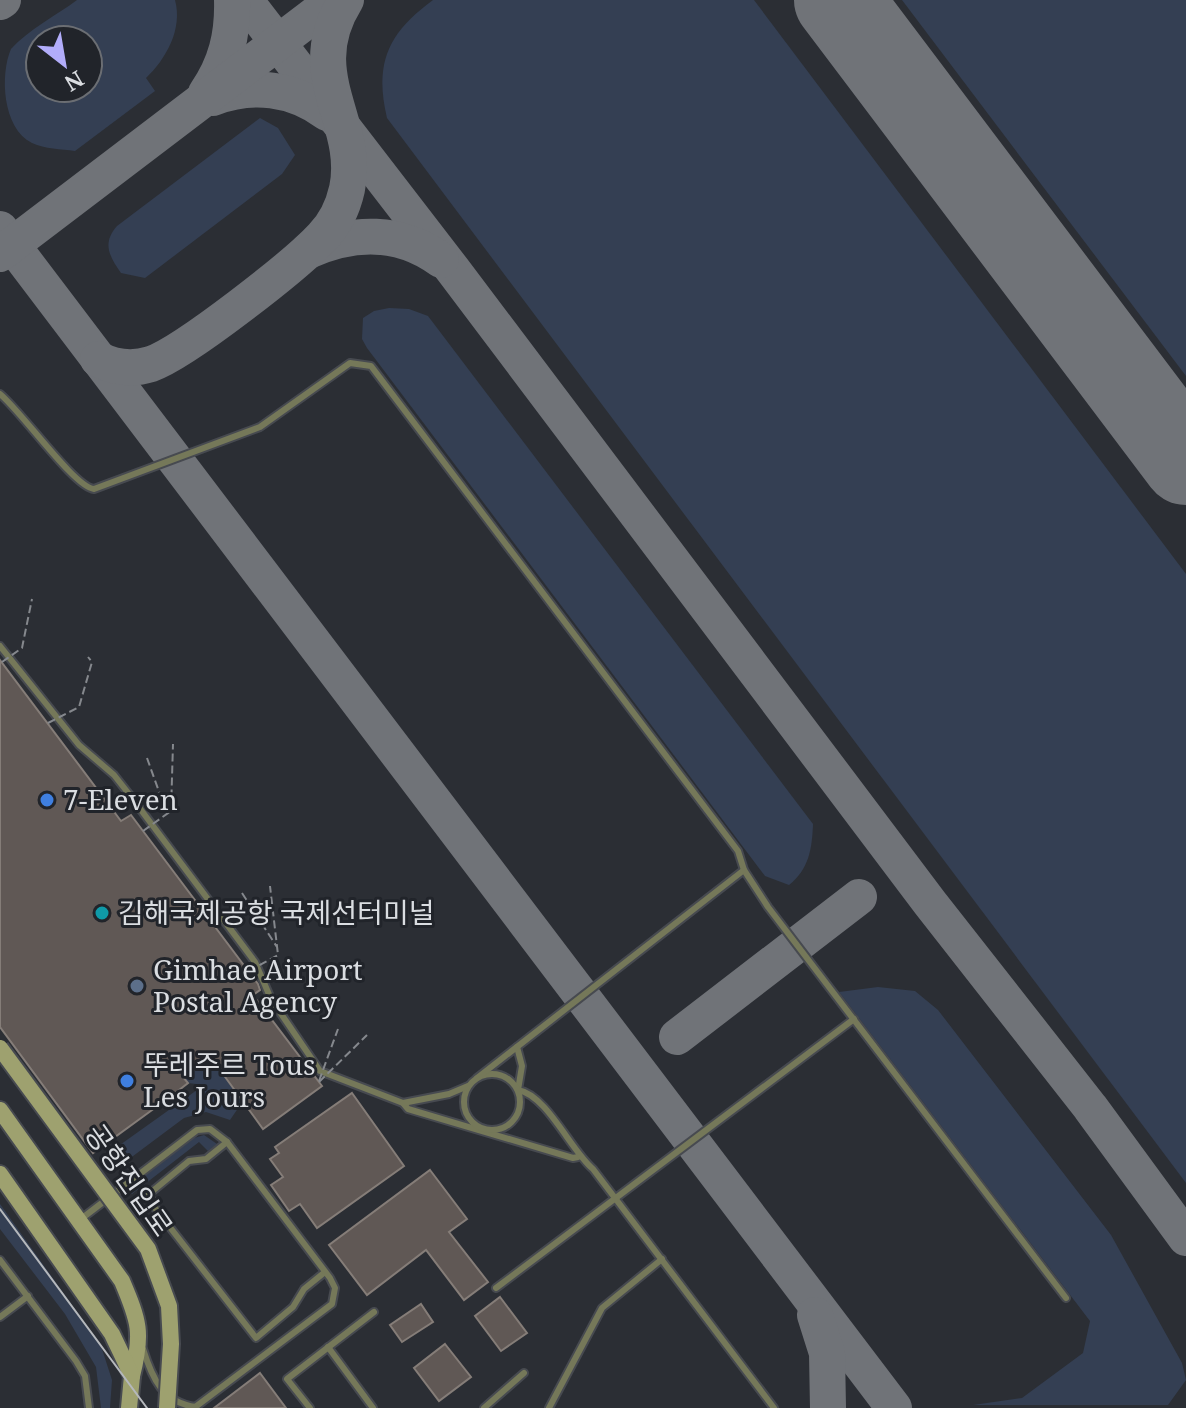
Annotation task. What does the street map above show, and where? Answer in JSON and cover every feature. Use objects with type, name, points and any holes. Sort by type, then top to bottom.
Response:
[{"type":"main road","name":"공항진입로","points":[[0,1048],[148,1249],[169,1306],[171,1344],[167,1408]]},
{"type":"main road","points":[[0,1110],[122,1281],[135,1313],[141,1343],[132,1376],[129,1408]]},
{"type":"main road","points":[[0,1174],[88,1296],[112,1334],[132,1376]]},
{"type":"lane","points":[[0,394],[32,424],[76,480],[94,489],[260,427],[350,363],[371,366],[738,851],[744,870],[1066,1298]]},
{"type":"lane","points":[[0,646],[79,745],[114,775],[129,794],[255,962],[278,1009],[320,1071],[403,1103],[408,1109],[493,1131],[511,1125],[520,1109],[518,1090],[522,1066],[517,1047]]},
{"type":"lane","points":[[403,1103],[449,1094],[470,1084],[744,870]]},
{"type":"lane","points":[[496,1288],[854,1019]]},
{"type":"lane","points":[[477,1078],[495,1074],[505,1077],[518,1090],[534,1098],[578,1157],[593,1169],[774,1408]]},
{"type":"lane","points":[[470,1084],[463,1102],[465,1112],[476,1126],[573,1158],[578,1157]]},
{"type":"lane","points":[[81,1220],[197,1130],[210,1129],[227,1142],[335,1288],[332,1304],[255,1365],[195,1407],[175,1402],[163,1391],[141,1343]]},
{"type":"lane","points":[[227,1142],[206,1159],[189,1161],[154,1187],[149,1194],[155,1208],[256,1338],[293,1307],[304,1289],[325,1272]]},
{"type":"lane","points":[[549,1408],[602,1308],[662,1259]]},
{"type":"lane","points":[[0,1260],[85,1376],[89,1408]]},
{"type":"lane","points":[[0,1317],[28,1296]]},
{"type":"lane","points":[[310,1408],[287,1379],[374,1312]]},
{"type":"lane","points":[[328,1347],[373,1408]]},
{"type":"lane","points":[[484,1408],[524,1373]]},
{"type":"path","points":[[2,662],[22,648],[32,599]]},
{"type":"path","points":[[48,723],[79,707],[92,662],[88,657]]},
{"type":"path","points":[[143,831],[171,811],[173,744]]},
{"type":"path","points":[[147,758],[167,814]]},
{"type":"path","points":[[249,971],[278,955],[270,886]]},
{"type":"path","points":[[242,893],[277,947]]},
{"type":"path","points":[[338,1029],[319,1082],[367,1035]]},
{"type":"shaded area","points":[[77,0],[175,0],[177,11],[171,43],[146,78],[155,91],[75,151],[42,146],[22,136],[9,113],[5,72],[11,49],[24,37],[24,104],[104,104],[104,24],[41,24]]},
{"type":"shaded area","points":[[433,0],[754,0],[1186,574],[1186,1183],[387,118],[382,81],[388,51],[405,25]]},
{"type":"shaded area","points":[[902,0],[1186,0],[1186,376]]},
{"type":"shaded area","points":[[260,118],[278,128],[295,155],[282,174],[145,278],[121,273],[109,250],[112,232],[117,226]]},
{"type":"shaded area","points":[[409,309],[428,316],[813,824],[808,858],[789,885],[765,876],[367,348],[362,339],[363,318],[374,311]]},
{"type":"shaded area","points":[[878,987],[915,991],[938,1010],[1111,1235],[1182,1363],[1186,1380],[1168,1405],[973,1405],[1022,1398],[1083,1353],[1090,1321],[839,992]]},
{"type":"shaded area","points":[[212,1059],[243,1101],[230,1120],[206,1112],[184,1118],[117,1168],[110,1152],[204,1085],[188,1083],[183,1077]]},
{"type":"shaded area","points":[[204,1135],[217,1144],[208,1151],[199,1142],[132,1194],[126,1190],[194,1138]]},
{"type":"shaded area","points":[[0,1204],[101,1346],[112,1380],[110,1408],[101,1408],[96,1367],[65,1314],[0,1229]]},
{"type":"building","name":"김해국제공항 국제선터미널","points":[[0,660],[121,821],[131,815],[258,984],[260,990],[253,995],[322,1086],[263,1129],[212,1059],[183,1077],[188,1083],[93,1153],[0,1027]]},
{"type":"building","points":[[352,1093],[404,1166],[317,1228],[300,1204],[289,1211],[271,1185],[283,1177],[270,1159],[279,1153],[275,1147]]},
{"type":"building","points":[[430,1170],[467,1219],[449,1232],[488,1282],[464,1300],[426,1250],[367,1295],[329,1245]]},
{"type":"building","points":[[500,1297],[527,1333],[501,1351],[475,1316]]},
{"type":"building","points":[[421,1304],[433,1322],[402,1342],[390,1325]]},
{"type":"building","points":[[445,1344],[471,1377],[439,1401],[414,1368]]},
{"type":"building","points":[[260,1373],[286,1408],[214,1408]]},
{"type":"taxiway","points":[[206,93],[227,49],[232,0]]},
{"type":"taxiway","points":[[245,0],[453,270],[930,903],[1090,1107],[1186,1238]]},
{"type":"taxiway","points":[[0,254],[334,0]]},
{"type":"taxiway","points":[[98,359],[130,367],[151,364],[167,356],[265,286],[309,250],[331,227],[345,196],[349,164],[329,75],[328,52],[333,27],[346,0]]},
{"type":"taxiway","points":[[213,98],[242,90],[272,90],[300,98],[327,113]]},
{"type":"taxiway","points":[[0,229],[894,1408]]},
{"type":"taxiway","points":[[308,251],[342,240],[376,237],[409,243],[441,260]]},
{"type":"taxiway","points":[[677,1037],[859,897]]},
{"type":"taxiway","points":[[815,1315],[827,1353],[828,1408]]},
{"type":"runway","points":[[838,0],[1186,461]]},
{"type":"tram line","points":[[0,1209],[147,1408]]},
{"type":"place","name":"7-Eleven","points":[[47,800]]},
{"type":"place","name":"김해국제공항 국제선터미널","points":[[102,913]]},
{"type":"place","name":"Gimhae Airport Postal Agency","points":[[137,986]]},
{"type":"place","name":"뚜레주르 Tous Les Jours","points":[[127,1081]]}]
